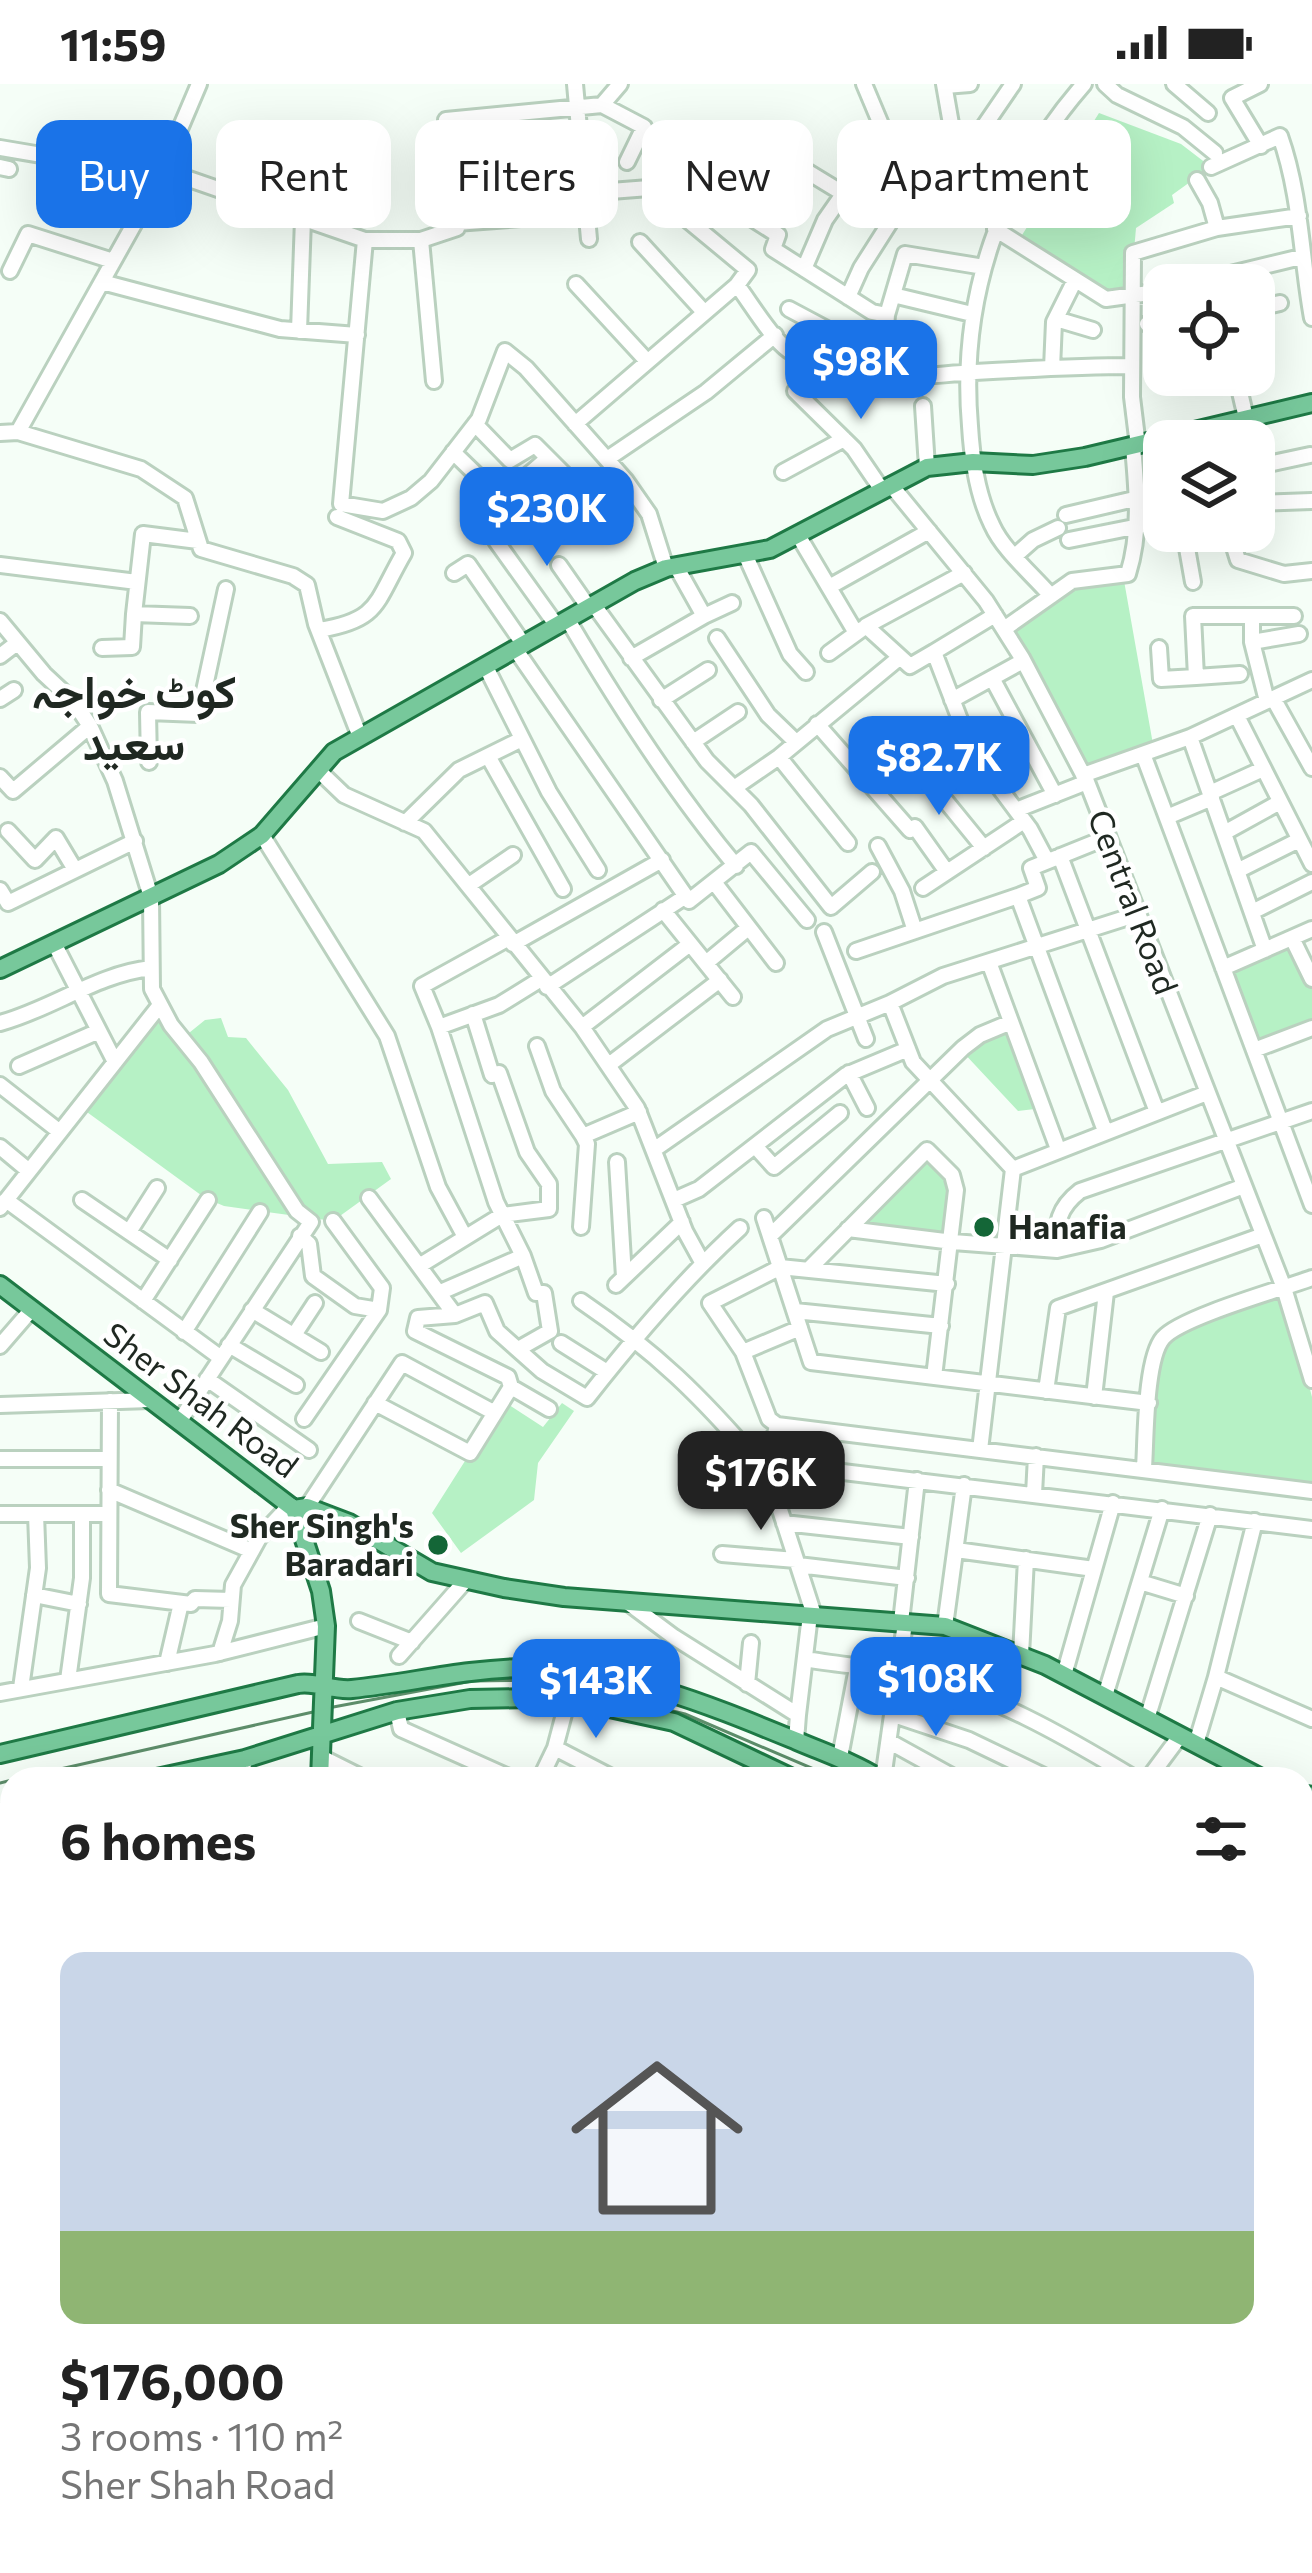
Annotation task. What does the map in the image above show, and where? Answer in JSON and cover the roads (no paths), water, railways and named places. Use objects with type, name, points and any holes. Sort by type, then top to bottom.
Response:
[{"type":"main road","points":[[1239,420],[1312,403]]},
{"type":"main road","points":[[0,969],[219,864],[262,835],[334,752],[592,606],[671,567],[770,549],[927,467],[973,462],[1033,465],[1143,445]]},
{"type":"main road","name":"Sher Shah Road","points":[[0,1285],[297,1507],[350,1522],[416,1565],[466,1580],[564,1597],[945,1626],[1021,1655],[1106,1696],[1188,1740],[1223,1767]]},
{"type":"main road","points":[[297,1507],[326,1626],[322,1767]]},
{"type":"main road","points":[[0,1754],[298,1684],[324,1693],[473,1670],[577,1672],[626,1680],[675,1694],[859,1767]]},
{"type":"main road","points":[[225,1767],[324,1728],[470,1699],[568,1700],[674,1722],[769,1767]]},
{"type":"street","points":[[183,120],[199,84]]},
{"type":"street","points":[[575,84],[579,120]]},
{"type":"street","points":[[602,105],[620,84]]},
{"type":"street","points":[[864,84],[879,120]]},
{"type":"street","points":[[951,120],[945,85],[970,84]]},
{"type":"street","points":[[988,120],[1013,84]]},
{"type":"street","points":[[1057,120],[1084,84]]},
{"type":"street","points":[[1106,84],[1183,127],[1213,160],[1280,136],[1295,179],[1312,318]]},
{"type":"street","points":[[1174,84],[1208,113]]},
{"type":"street","points":[[1260,84],[1232,98],[1262,146]]},
{"type":"street","points":[[446,120],[602,105],[644,127],[627,162]]},
{"type":"street","points":[[513,114],[514,120]]},
{"type":"street","points":[[0,148],[36,153]]},
{"type":"street","points":[[1295,179],[1312,176]]},
{"type":"street","points":[[1197,179],[1217,228]]},
{"type":"street","points":[[575,424],[737,285],[748,270],[649,188],[618,190]]},
{"type":"street","points":[[804,269],[837,204]]},
{"type":"street","points":[[798,535],[861,630],[910,666],[1072,581],[1128,574],[1135,552],[1138,498],[1130,297],[1133,253],[1217,228],[1299,215]]},
{"type":"street","points":[[18,432],[131,228]]},
{"type":"street","points":[[299,331],[303,228]]},
{"type":"street","points":[[330,228],[365,240],[421,240],[457,228]]},
{"type":"street","points":[[588,228],[589,239]]},
{"type":"street","points":[[767,228],[778,235],[772,249],[872,312],[886,315]]},
{"type":"street","points":[[848,297],[886,228]]},
{"type":"street","points":[[1051,596],[992,528],[973,462],[965,373],[972,314],[995,229],[1106,299],[1143,295]]},
{"type":"street","points":[[10,271],[28,234],[113,261]]},
{"type":"street","points":[[365,240],[341,504],[383,511],[431,482],[475,424],[505,351],[608,459],[649,514],[671,567],[704,616]]},
{"type":"street","points":[[421,240],[434,381]]},
{"type":"street","points":[[640,242],[704,311]]},
{"type":"street","points":[[882,380],[886,315],[905,254],[984,267]]},
{"type":"street","points":[[1272,264],[1301,257]]},
{"type":"street","points":[[1052,368],[1056,320],[1075,280]]},
{"type":"street","points":[[102,282],[299,331],[357,335]]},
{"type":"street","points":[[576,284],[646,360]]},
{"type":"street","points":[[737,285],[782,346],[811,364],[852,376],[882,380],[1132,366]]},
{"type":"street","points":[[892,295],[972,314]]},
{"type":"street","points":[[1275,304],[1280,303]]},
{"type":"street","points":[[789,309],[883,359]]},
{"type":"street","points":[[1056,320],[1093,330]]},
{"type":"street","points":[[608,459],[706,392],[775,334]]},
{"type":"street","name":"Central Road","points":[[795,391],[964,573],[1023,662],[1085,779],[1284,1288],[1312,1380]]},
{"type":"street","points":[[1241,396],[1246,418]]},
{"type":"street","points":[[923,406],[927,467]]},
{"type":"street","points":[[475,424],[510,460],[535,445],[568,478]]},
{"type":"street","points":[[0,433],[18,432],[141,469],[185,498],[201,549],[292,576],[307,585],[360,737]]},
{"type":"street","points":[[783,472],[844,440]]},
{"type":"street","points":[[453,452],[492,487],[505,477]]},
{"type":"street","points":[[1275,462],[1310,455]]},
{"type":"street","points":[[527,476],[548,458]]},
{"type":"street","points":[[1016,555],[1033,539],[1143,497]]},
{"type":"street","points":[[1275,502],[1312,501]]},
{"type":"street","points":[[319,630],[368,617],[404,553],[398,541],[337,517]]},
{"type":"street","points":[[1065,528],[1143,527]]},
{"type":"street","points":[[829,587],[929,531]]},
{"type":"street","points":[[102,648],[132,647],[143,534],[198,541]]},
{"type":"street","points":[[496,541],[563,623],[703,827],[736,866]]},
{"type":"street","points":[[1188,552],[1193,582]]},
{"type":"street","points":[[1236,552],[1238,560],[1284,574],[1312,572]]},
{"type":"street","points":[[745,554],[790,654],[806,672]]},
{"type":"street","points":[[454,573],[468,564],[689,901],[752,852],[807,920]]},
{"type":"street","points":[[0,565],[137,581]]},
{"type":"street","points":[[559,565],[693,742],[831,907],[872,872]]},
{"type":"street","points":[[830,653],[861,630],[964,573]]},
{"type":"street","points":[[149,762],[148,712],[199,714],[204,703],[226,589]]},
{"type":"street","points":[[631,658],[732,603]]},
{"type":"street","points":[[134,614],[190,616]]},
{"type":"street","points":[[1196,676],[1192,616],[1294,616]]},
{"type":"street","points":[[1252,616],[1252,642],[1270,700],[1308,751],[1312,768]]},
{"type":"street","points":[[0,621],[90,726],[135,841],[151,897],[152,988],[160,1005],[297,1211],[311,1222],[179,1422]]},
{"type":"street","points":[[1252,642],[1299,634]]},
{"type":"street","points":[[717,638],[768,715],[796,742]]},
{"type":"street","points":[[0,656],[17,643]]},
{"type":"street","points":[[1159,648],[1161,679],[1240,674]]},
{"type":"street","points":[[934,652],[972,751],[1053,859],[1091,932],[1156,1112]]},
{"type":"street","points":[[734,788],[899,658]]},
{"type":"street","points":[[952,700],[1023,662]]},
{"type":"street","points":[[486,668],[549,792],[598,869]]},
{"type":"street","points":[[661,700],[708,670]]},
{"type":"street","points":[[992,678],[1055,795]]},
{"type":"street","points":[[923,888],[1055,795],[1312,680]]},
{"type":"street","points":[[0,699],[14,690]]},
{"type":"street","points":[[693,742],[738,712]]},
{"type":"street","points":[[1237,716],[1312,863]]},
{"type":"street","points":[[818,724],[910,830],[916,827],[947,872]]},
{"type":"street","points":[[0,777],[13,791],[90,726]]},
{"type":"street","points":[[891,734],[984,848]]},
{"type":"street","points":[[1190,737],[1265,950]]},
{"type":"street","points":[[405,823],[459,770],[522,739]]},
{"type":"street","points":[[1143,754],[1312,1204]]},
{"type":"street","points":[[488,755],[563,889]]},
{"type":"street","points":[[779,757],[848,843]]},
{"type":"street","points":[[1166,817],[1263,769]]},
{"type":"street","points":[[318,770],[344,795],[424,831],[582,1027],[639,1112],[702,1262]]},
{"type":"street","points":[[1224,832],[1280,802]]},
{"type":"street","points":[[8,831],[35,860],[56,838],[74,868]]},
{"type":"street","points":[[262,835],[387,1036],[438,1187],[465,1237]]},
{"type":"street","points":[[856,951],[1038,888],[1030,868],[1108,837]]},
{"type":"street","points":[[1237,871],[1300,840]]},
{"type":"street","points":[[3,901],[135,841]]},
{"type":"street","points":[[878,846],[902,890],[915,931]]},
{"type":"street","points":[[469,885],[513,855]]},
{"type":"street","points":[[520,1348],[550,1331],[544,1293],[536,1293],[502,1214],[422,986],[662,860]]},
{"type":"street","points":[[714,882],[776,963]]},
{"type":"street","points":[[1252,912],[1312,882]]},
{"type":"street","points":[[439,1027],[544,983],[686,896]]},
{"type":"street","points":[[1018,896],[1105,1131]]},
{"type":"street","points":[[663,910],[734,997]]},
{"type":"street","points":[[655,1149],[827,1029],[943,976],[1138,914]]},
{"type":"street","points":[[706,963],[748,928]]},
{"type":"street","points":[[1223,968],[1312,929]]},
{"type":"street","points":[[824,932],[866,1039]]},
{"type":"street","points":[[1292,938],[1312,980]]},
{"type":"street","points":[[54,943],[115,1062]]},
{"type":"street","points":[[582,1027],[690,944]]},
{"type":"street","points":[[989,962],[1058,1149]]},
{"type":"street","points":[[0,1023],[28,1016],[126,971],[151,968]]},
{"type":"street","points":[[610,1064],[720,980]]},
{"type":"street","points":[[890,1003],[913,1062],[1013,1169],[980,1450]]},
{"type":"street","points":[[160,1005],[3,1204],[184,1331],[296,1385]]},
{"type":"street","points":[[419,1266],[502,1214],[549,1209],[549,1184],[527,1152],[499,1073],[492,1075],[473,1014]]},
{"type":"street","points":[[770,1236],[930,1079],[980,1035],[1011,1022]]},
{"type":"street","points":[[1254,1050],[1312,1028]]},
{"type":"street","points":[[19,1066],[99,1031]]},
{"type":"street","points":[[537,1046],[553,1091],[587,1144],[581,1227]]},
{"type":"street","points":[[674,1200],[699,1189],[850,1073],[908,1049]]},
{"type":"street","points":[[850,1073],[867,1108]]},
{"type":"street","points":[[0,1085],[60,1132]]},
{"type":"street","points":[[1013,1169],[1208,1093]]},
{"type":"street","points":[[1057,1250],[1056,1219],[1080,1191],[1312,1111]]},
{"type":"street","points":[[583,1136],[639,1112]]},
{"type":"street","points":[[755,1145],[774,1167],[840,1113]]},
{"type":"street","points":[[0,1147],[29,1171]]},
{"type":"street","points":[[811,1267],[927,1150],[952,1175],[956,1190],[934,1377]]},
{"type":"street","points":[[1295,1160],[1312,1154]]},
{"type":"street","points":[[616,1162],[620,1281],[682,1222]]},
{"type":"street","points":[[848,1228],[1057,1250],[1118,1234],[1244,1186]]},
{"type":"street","points":[[129,1232],[157,1188]]},
{"type":"street","points":[[369,1198],[455,1315]]},
{"type":"street","points":[[82,1200],[170,1260]]},
{"type":"street","points":[[143,1301],[208,1200]]},
{"type":"street","points":[[184,1331],[260,1212]]},
{"type":"street","points":[[764,1218],[811,1362],[1149,1403]]},
{"type":"street","points":[[304,1419],[379,1310],[382,1288],[333,1221]]},
{"type":"street","points":[[549,1409],[511,1388],[508,1377],[415,1331],[418,1318],[455,1315],[485,1303],[497,1331],[542,1371],[586,1398],[634,1337],[740,1228]]},
{"type":"street","points":[[1046,1391],[1058,1309],[1263,1235]]},
{"type":"street","points":[[300,1236],[309,1244],[313,1276],[355,1306],[379,1310]]},
{"type":"street","points":[[443,1291],[523,1256]]},
{"type":"street","points":[[946,1284],[811,1267],[778,1268],[710,1303],[742,1352],[769,1419],[777,1425],[1312,1491]]},
{"type":"street","points":[[1144,1468],[1153,1362],[1163,1338],[1191,1322],[1311,1283]]},
{"type":"street","points":[[1094,1397],[1106,1292]]},
{"type":"street","points":[[581,1301],[634,1337],[701,1396],[760,1465],[964,1485],[1312,1529]]},
{"type":"street","points":[[294,1335],[315,1303]]},
{"type":"street","points":[[0,1346],[32,1309]]},
{"type":"street","points":[[252,1310],[321,1352]]},
{"type":"street","points":[[795,1311],[940,1326]]},
{"type":"street","points":[[742,1352],[800,1328]]},
{"type":"street","points":[[561,1343],[607,1372]]},
{"type":"street","points":[[220,1653],[230,1621],[233,1585],[252,1551],[297,1507],[402,1363],[495,1413]]},
{"type":"street","points":[[207,1379],[309,1450]]},
{"type":"street","points":[[375,1403],[470,1454],[511,1388]]},
{"type":"street","points":[[0,1405],[151,1400]]},
{"type":"street","points":[[110,1402],[109,1594],[181,1603],[231,1600]]},
{"type":"street","points":[[777,1425],[769,1463],[771,1482],[812,1615],[796,1741]]},
{"type":"street","points":[[1034,1494],[1036,1456]]},
{"type":"street","points":[[0,1459],[110,1459]]},
{"type":"street","points":[[884,1767],[899,1672],[917,1480]]},
{"type":"street","points":[[945,1626],[964,1485]]},
{"type":"street","points":[[109,1490],[252,1551]]},
{"type":"street","points":[[1064,1675],[1113,1503]]},
{"type":"street","points":[[1106,1696],[1162,1509]]},
{"type":"street","points":[[0,1514],[108,1514]]},
{"type":"street","points":[[20,1688],[38,1568],[36,1514]]},
{"type":"street","points":[[68,1680],[79,1604],[82,1514]]},
{"type":"street","points":[[1148,1719],[1210,1515]]},
{"type":"street","points":[[1160,1767],[1188,1740],[1216,1677],[1256,1522]]},
{"type":"street","points":[[784,1523],[911,1537]]},
{"type":"street","points":[[956,1550],[1094,1569]]},
{"type":"street","points":[[722,1554],[907,1578]]},
{"type":"street","points":[[1021,1655],[1026,1559]]},
{"type":"street","points":[[399,1656],[466,1580]]},
{"type":"street","points":[[1140,1582],[1186,1596]]},
{"type":"street","points":[[34,1595],[79,1604]]},
{"type":"street","points":[[627,1602],[798,1715]]},
{"type":"street","points":[[167,1663],[181,1603]]},
{"type":"street","points":[[359,1621],[412,1642]]},
{"type":"street","points":[[0,1693],[220,1653],[326,1626]]},
{"type":"street","points":[[747,1684],[752,1643]]},
{"type":"street","points":[[805,1659],[899,1672],[972,1693],[1034,1719],[1116,1767]]},
{"type":"street","points":[[840,1757],[857,1668]]},
{"type":"street","points":[[1216,1677],[1312,1719]]},
{"type":"street","points":[[546,1767],[568,1700]]},
{"type":"street","points":[[398,1711],[401,1729],[486,1767]]},
{"type":"street","points":[[894,1715],[970,1740],[1025,1767]]},
{"type":"street","points":[[890,1742],[935,1767]]},
{"type":"street","points":[[555,1748],[592,1767]]},
{"type":"street","points":[[243,1767],[245,1759]]},
{"type":"street","points":[[323,1759],[339,1767]]},
{"type":"waterway","points":[[328,1708],[472,1681],[547,1680],[685,1714],[809,1767]]},
{"type":"waterway","points":[[69,1767],[313,1712]]},
{"type":"place","name":"Hanafia","points":[[984,1227]]},
{"type":"place","name":"Sher Singh's Baradari","points":[[438,1545]]},
{"type":"district","name":"کوٹ خواجہ سعید","points":[[134,718]]}]
